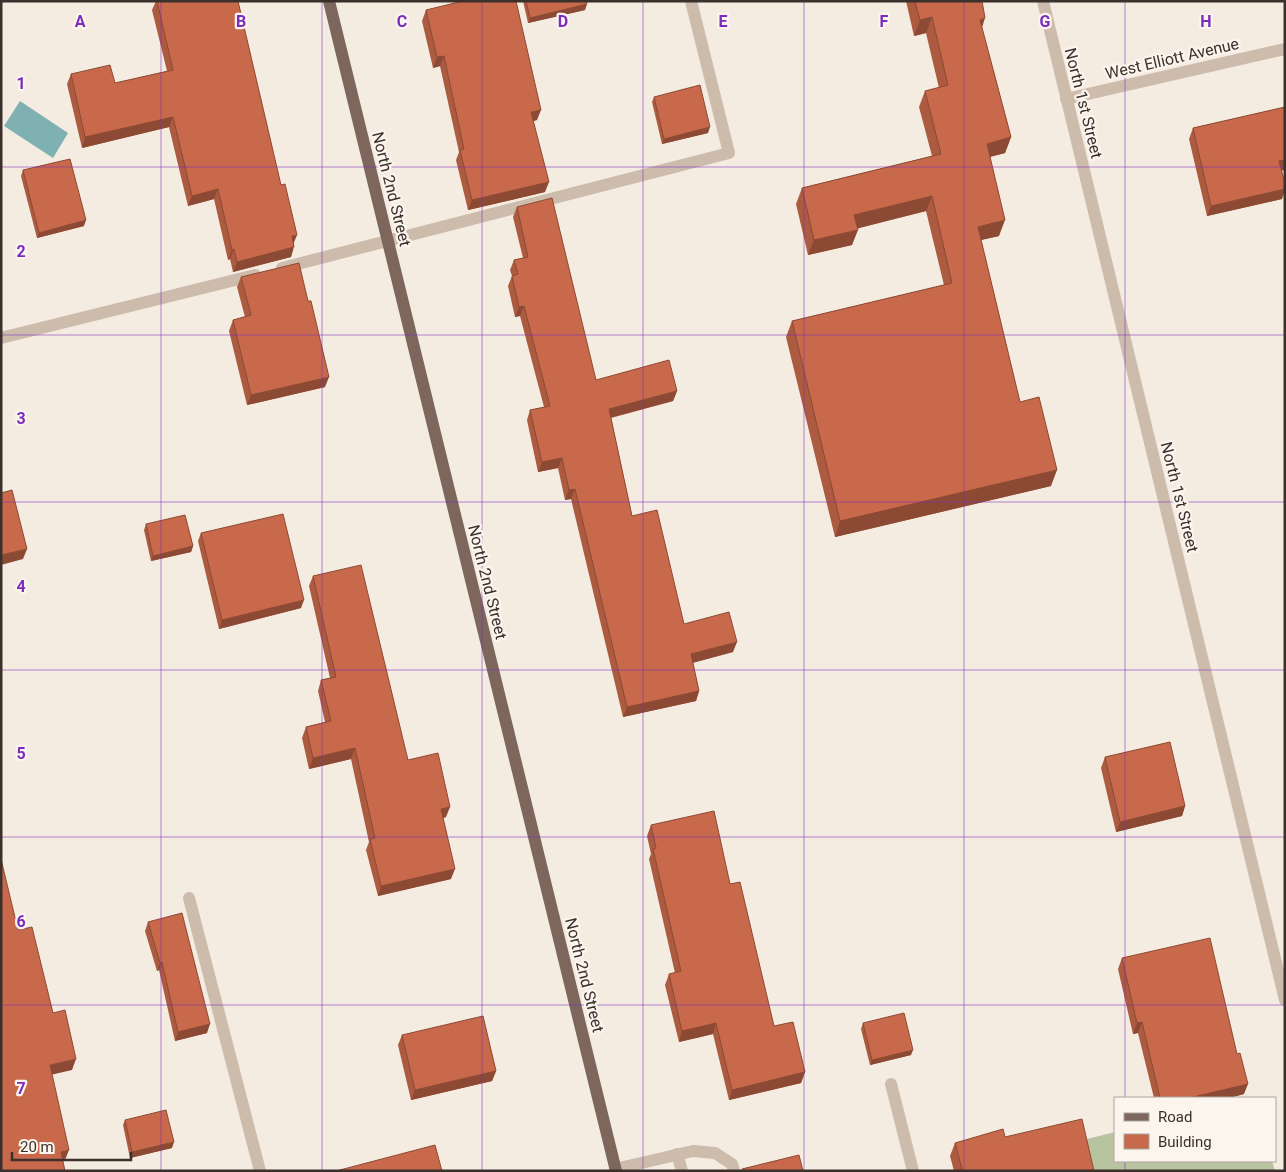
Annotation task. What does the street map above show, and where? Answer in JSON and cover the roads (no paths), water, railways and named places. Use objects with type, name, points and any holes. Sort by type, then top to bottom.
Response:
[{"type":"main road","name":"North 2nd Street","points":[[329,1],[616,1170]]},
{"type":"street","points":[[1,338],[729,153],[691,1]]},
{"type":"street","name":"North 1st Street","points":[[1042,1],[1285,999]]},
{"type":"street","name":"West Elliott Avenue","points":[[1066,99],[1285,49]]},
{"type":"street","points":[[189,898],[260,1171]]},
{"type":"street","points":[[891,1084],[913,1171]]},
{"type":"street","points":[[616,1170],[693,1151],[715,1153],[732,1164],[734,1171]]},
{"type":"street","points":[[677,1154],[682,1171]]},
{"type":"water","points":[[20,101],[68,133],[53,158],[4,126]]}]
